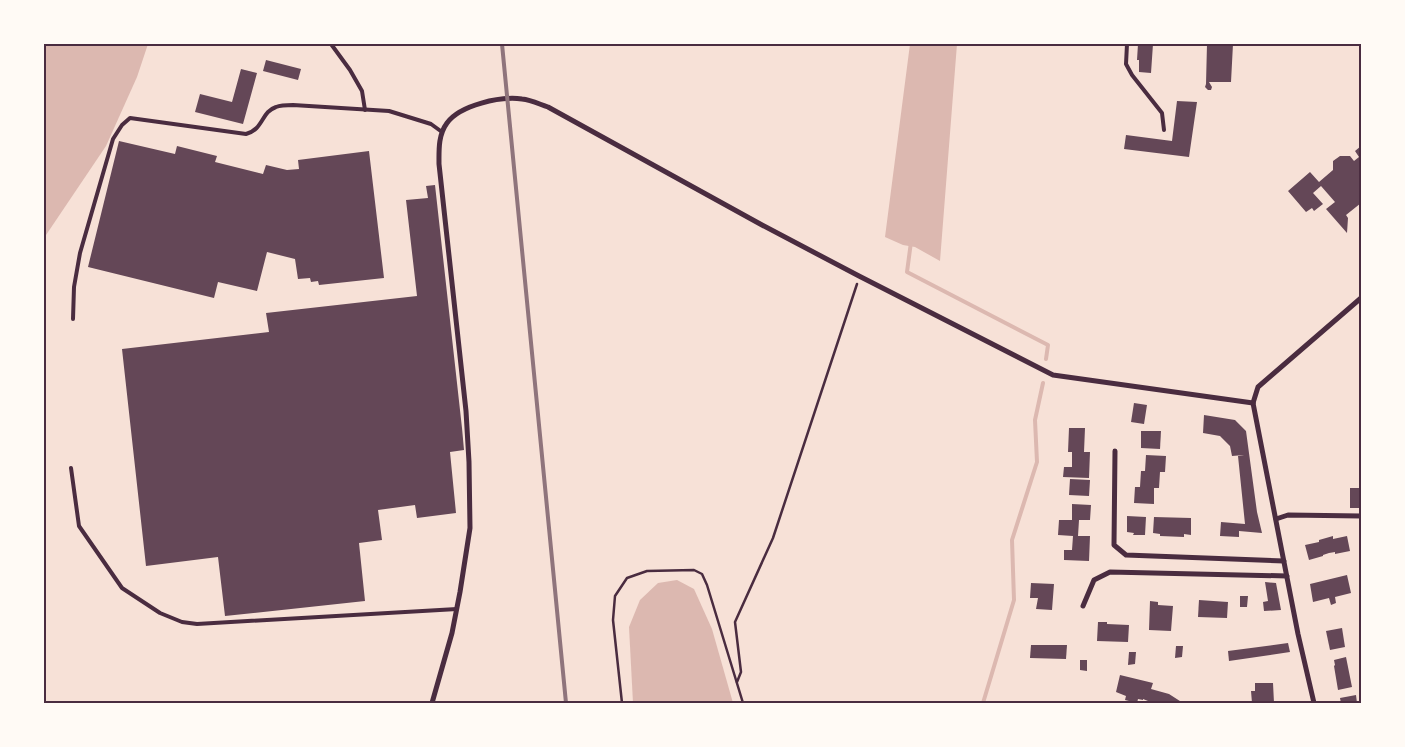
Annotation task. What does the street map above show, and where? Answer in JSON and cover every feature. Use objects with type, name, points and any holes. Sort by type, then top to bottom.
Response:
[{"type":"street","points":[[432,703],[452,633],[470,528],[466,411],[439,151],[442,132],[447,123],[456,115],[482,103],[511,98],[522,99],[548,107],[859,276],[1053,375],[1252,403]]},
{"type":"street","points":[[1314,703],[1298,634],[1252,403],[1258,387],[1361,298]]},
{"type":"street","points":[[1114,451],[1114,545],[1126,555],[1284,561]]},
{"type":"street","points":[[1276,519],[1288,515],[1361,516]]},
{"type":"street","points":[[1083,606],[1094,580],[1110,572],[1287,576]]},
{"type":"lane","points":[[331,44],[350,70],[362,91],[365,110]]},
{"type":"lane","points":[[1127,44],[1126,64],[1132,75],[1162,113],[1164,130]]},
{"type":"lane","points":[[73,319],[74,287],[80,253],[114,139],[122,125],[130,118],[246,134],[253,132],[269,110],[278,106],[293,105],[389,111],[431,124],[442,132]]},
{"type":"lane","points":[[71,468],[79,526],[122,588],[160,613],[182,622],[197,624],[456,609]]},
{"type":"path","points":[[737,682],[741,672],[735,622],[773,538],[859,276]]},
{"type":"path","points":[[622,703],[613,620],[616,596],[626,578],[647,571],[694,570],[702,574],[707,585],[743,703]]},
{"type":"shaded area","points":[[44,44],[148,44],[137,77],[106,146],[44,238]]},
{"type":"shaded area","points":[[910,44],[957,44],[940,261],[915,247],[903,245],[885,237]]},
{"type":"shaded area","points":[[677,580],[694,589],[712,629],[733,703],[633,703],[629,627],[640,600],[658,583]]},
{"type":"building","points":[[1138,44],[1153,44],[1151,73],[1139,72],[1139,60],[1137,60]]},
{"type":"building","points":[[1207,44],[1233,44],[1231,82],[1209,82],[1212,87],[1211,90],[1205,87]]},
{"type":"building","points":[[266,60],[301,69],[298,80],[263,71]]},
{"type":"building","points":[[241,69],[257,73],[243,124],[195,112],[200,94],[232,102]]},
{"type":"building","points":[[1177,101],[1197,102],[1189,157],[1124,149],[1126,135],[1172,141]]},
{"type":"building","points":[[119,141],[175,154],[177,146],[217,156],[215,162],[263,174],[266,165],[287,170],[299,169],[298,160],[369,151],[384,278],[319,285],[318,281],[311,282],[310,278],[298,279],[295,259],[267,252],[257,291],[218,282],[214,298],[88,267]]},
{"type":"building","points":[[1361,146],[1361,203],[1346,215],[1348,218],[1347,233],[1326,209],[1335,202],[1321,186],[1313,193],[1323,204],[1314,211],[1312,208],[1306,212],[1288,191],[1310,172],[1319,182],[1333,170],[1333,161],[1340,156],[1350,156],[1354,161],[1359,157],[1355,151]]},
{"type":"building","points":[[435,185],[464,450],[450,452],[456,513],[417,518],[415,505],[378,510],[382,540],[359,543],[365,601],[225,616],[218,557],[146,566],[122,349],[269,332],[266,313],[417,296],[406,200],[428,198],[426,186]]},
{"type":"building","points":[[1134,403],[1147,405],[1144,424],[1131,422]]},
{"type":"building","points":[[1204,415],[1235,420],[1246,431],[1257,512],[1262,533],[1239,531],[1239,537],[1220,536],[1221,522],[1245,524],[1238,456],[1244,455],[1232,456],[1230,446],[1220,436],[1203,433]]},
{"type":"building","points":[[1069,428],[1085,428],[1084,452],[1090,452],[1089,478],[1063,477],[1064,467],[1072,467],[1072,452],[1068,452]]},
{"type":"building","points":[[1141,431],[1161,431],[1160,449],[1141,448]]},
{"type":"building","points":[[1146,455],[1166,456],[1165,472],[1160,472],[1159,488],[1154,488],[1154,504],[1134,503],[1135,487],[1140,487],[1141,471],[1145,471]]},
{"type":"building","points":[[1070,479],[1090,480],[1089,496],[1069,495]]},
{"type":"building","points":[[1350,488],[1361,488],[1361,508],[1350,508]]},
{"type":"building","points":[[1072,504],[1091,505],[1090,520],[1079,520],[1078,536],[1090,536],[1089,561],[1064,560],[1064,550],[1072,550],[1073,536],[1058,535],[1059,520],[1072,520]]},
{"type":"building","points":[[1127,516],[1146,517],[1145,535],[1133,535],[1134,533],[1127,532]]},
{"type":"building","points":[[1154,517],[1191,518],[1191,535],[1184,534],[1184,537],[1160,536],[1160,534],[1153,533]]},
{"type":"building","points":[[1333,536],[1333,539],[1347,536],[1350,551],[1335,554],[1335,552],[1329,553],[1309,560],[1305,545]]},
{"type":"building","points":[[1347,575],[1351,593],[1335,597],[1336,603],[1331,605],[1329,598],[1313,602],[1310,584]]},
{"type":"building","points":[[1265,582],[1276,583],[1281,610],[1264,611],[1263,602],[1268,601]]},
{"type":"building","points":[[1031,583],[1054,584],[1052,610],[1036,609],[1038,598],[1030,598]]},
{"type":"building","points":[[1240,596],[1248,596],[1247,607],[1240,607]]},
{"type":"building","points":[[1199,600],[1228,602],[1227,618],[1198,617]]},
{"type":"building","points":[[1150,601],[1158,602],[1158,605],[1173,606],[1171,631],[1149,630]]},
{"type":"building","points":[[1098,622],[1129,625],[1128,642],[1097,641]]},
{"type":"building","points":[[1342,628],[1345,647],[1330,650],[1326,631]]},
{"type":"building","points":[[1288,643],[1290,652],[1229,661],[1228,651]]},
{"type":"building","points":[[1031,645],[1067,645],[1066,659],[1030,658]]},
{"type":"building","points":[[1176,646],[1183,646],[1182,657],[1175,658]]},
{"type":"building","points":[[1129,652],[1136,652],[1135,664],[1128,665]]},
{"type":"building","points":[[1346,657],[1352,687],[1338,690],[1334,660]]},
{"type":"building","points":[[1080,660],[1087,660],[1087,671],[1080,670]]},
{"type":"building","points":[[1120,675],[1153,683],[1151,689],[1169,694],[1183,703],[1153,703],[1138,699],[1137,703],[1125,700],[1126,696],[1116,692]]},
{"type":"building","points":[[1255,683],[1273,683],[1274,703],[1252,703],[1251,691],[1255,691]]},
{"type":"building","points":[[1356,695],[1357,703],[1341,703],[1340,698]]},
{"type":"waterway","points":[[911,242],[907,272],[1048,345],[1046,359]]},
{"type":"waterway","points":[[983,703],[1014,600],[1012,540],[1037,462],[1035,420],[1043,383]]},
{"type":"railway","points":[[502,44],[566,703]]}]
